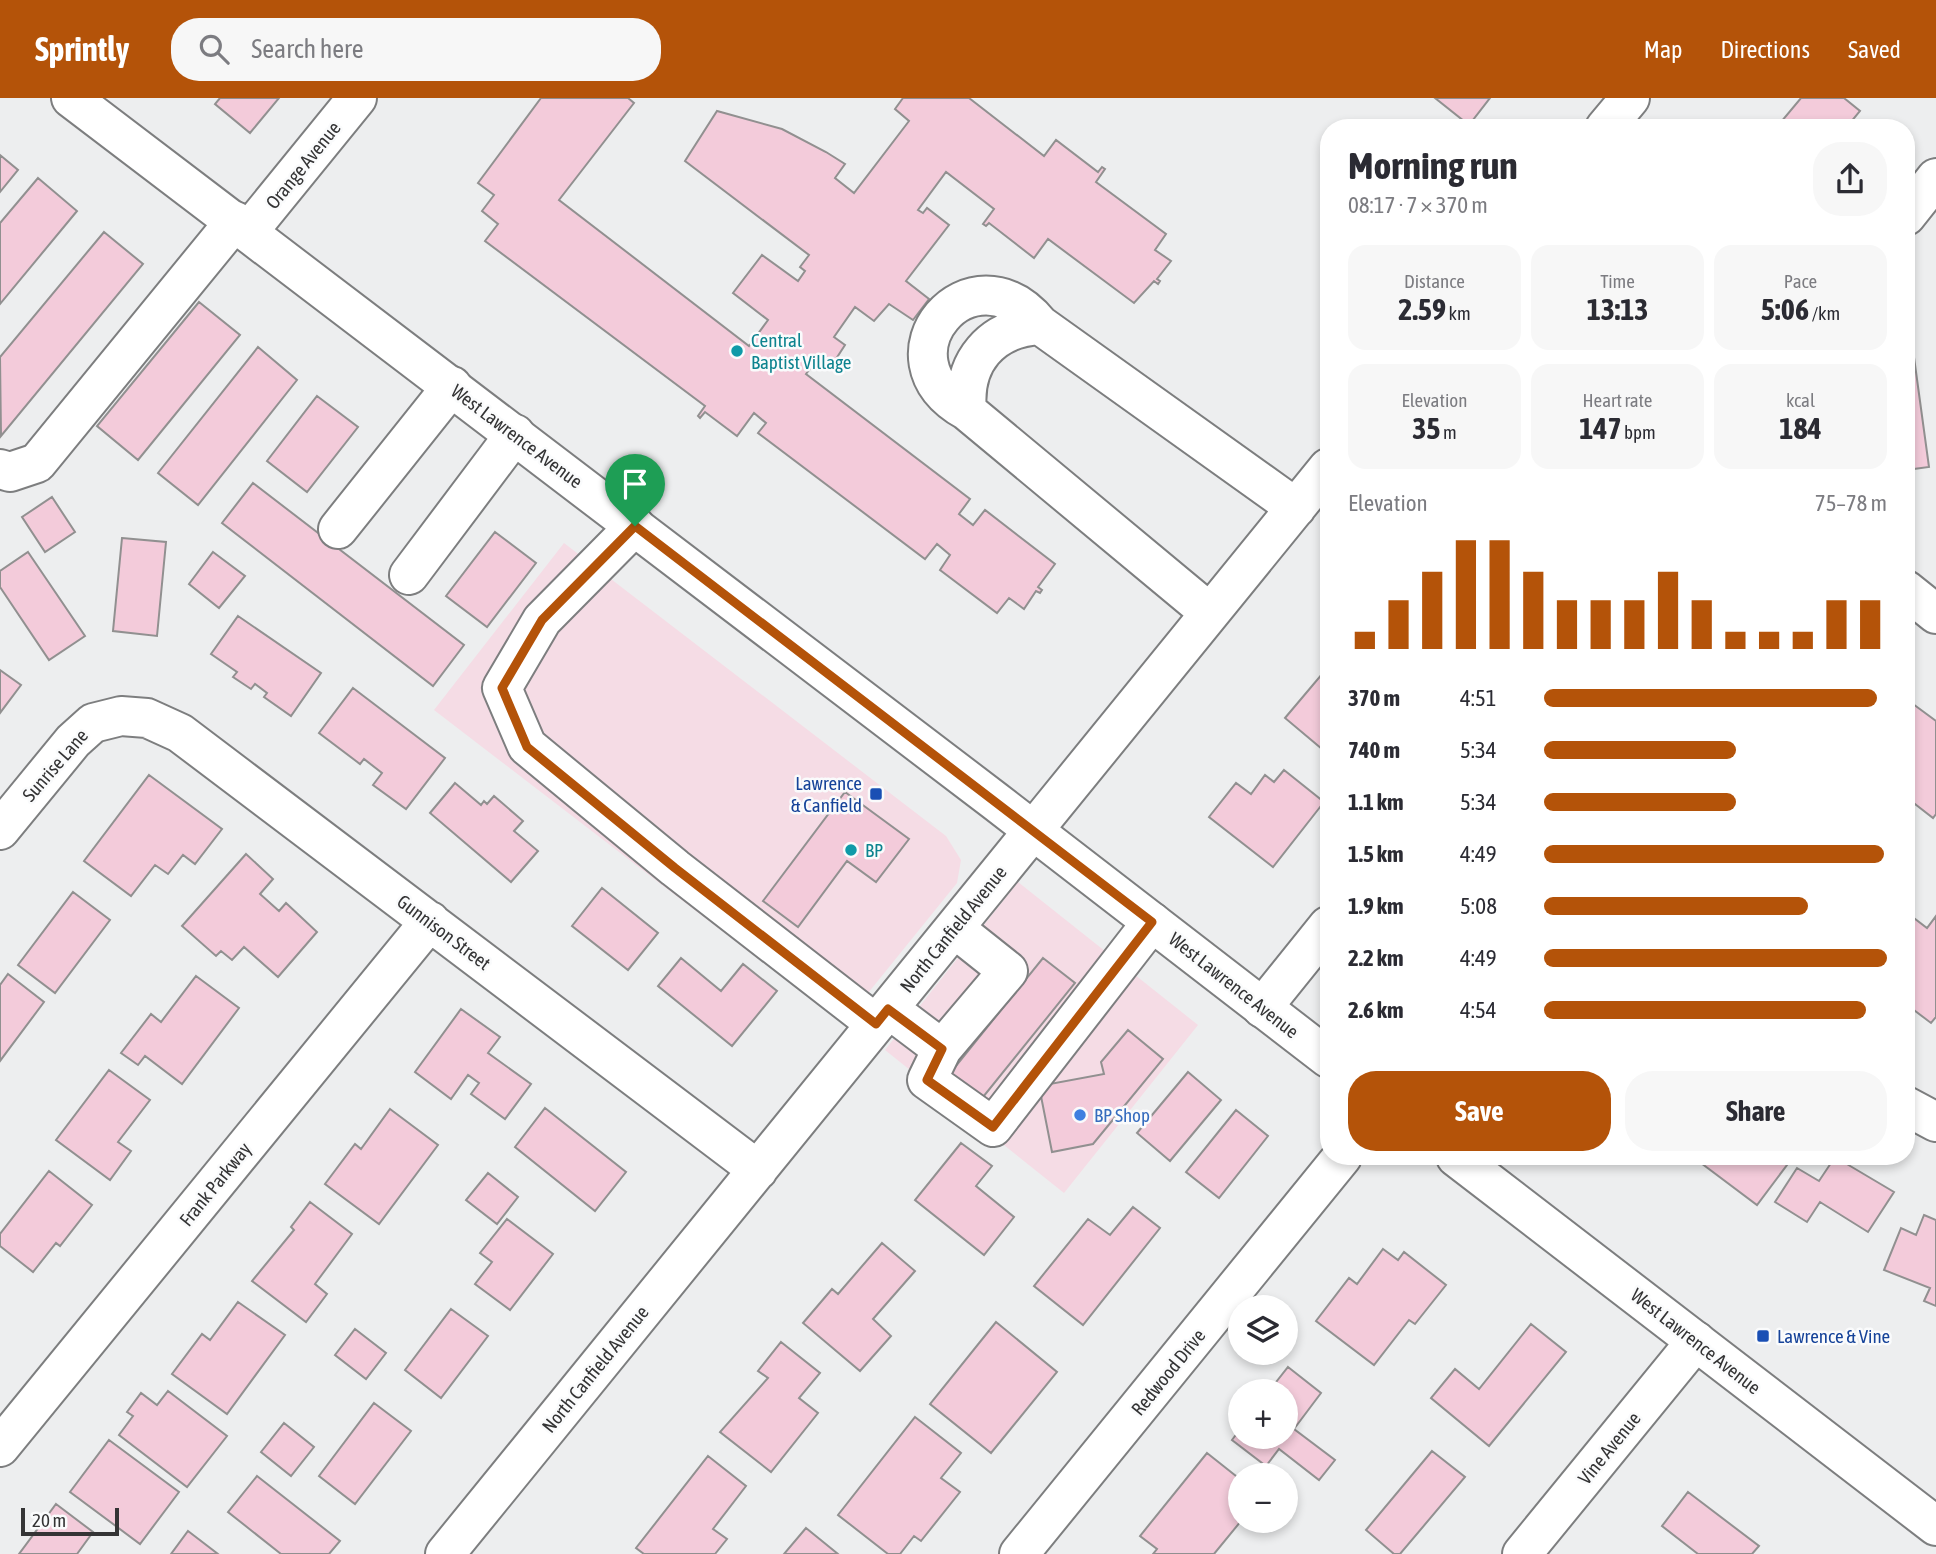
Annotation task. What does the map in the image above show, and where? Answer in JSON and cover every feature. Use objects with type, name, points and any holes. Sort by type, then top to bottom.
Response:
[{"type":"street","name":"West Lawrence Avenue","points":[[71,98],[1034,830],[1320,1052]]},
{"type":"street","name":"Orange Avenue","points":[[0,470],[9,472],[37,463],[357,98]]},
{"type":"street","points":[[1612,119],[1630,98]]},
{"type":"street","points":[[1915,205],[1936,178]]},
{"type":"street","points":[[1210,614],[967,411],[950,402],[937,388],[929,370],[927,351],[931,332],[941,316],[956,303],[974,295],[993,294],[1012,299],[1028,310],[1040,325],[1296,508]]},
{"type":"street","points":[[967,411],[965,392],[970,370],[982,350],[999,335],[1020,326],[1040,325]]},
{"type":"street","points":[[338,529],[452,386]]},
{"type":"street","points":[[409,575],[515,434]]},
{"type":"street","name":"North Canfield Avenue","points":[[446,1554],[1320,478]]},
{"type":"street","points":[[635,526],[542,620],[502,688],[527,747],[675,868],[882,1016],[942,1049]]},
{"type":"street","points":[[1915,597],[1936,614]]},
{"type":"street","name":"Sunrise Lane","points":[[0,830],[73,741],[93,723],[121,716]]},
{"type":"street","name":"Gunnison Street","points":[[121,716],[147,718],[180,733],[758,1170]]},
{"type":"street","name":"Frank Parkway","points":[[0,1447],[430,921]]},
{"type":"street","points":[[954,928],[1008,971],[942,1049],[927,1080],[993,1127],[1152,922]]},
{"type":"street","points":[[1262,1008],[1320,936]]},
{"type":"street","points":[[1915,1111],[1936,1122]]},
{"type":"street","name":"Redwood Drive","points":[[1019,1554],[1335,1165]]},
{"type":"street","name":"West Lawrence Avenue","points":[[1466,1165],[1936,1526]]},
{"type":"street","name":"Vine Avenue","points":[[1522,1554],[1696,1341]]},
{"type":"shaded area","points":[[564,543],[946,836],[961,860],[957,883],[843,1024],[434,710]]},
{"type":"shaded area","points":[[1018,882],[1198,1025],[1064,1193],[885,1050]]},
{"type":"building","points":[[220,98],[279,98],[250,133],[215,104]]},
{"type":"building","name":"Central Baptist Village","points":[[541,98],[628,98],[634,103],[559,200],[749,346],[768,320],[733,293],[762,255],[798,281],[805,271],[800,267],[809,255],[685,161],[717,111],[782,129],[826,152],[845,164],[835,178],[854,193],[909,121],[895,109],[903,98],[969,98],[1044,156],[1056,140],[1098,172],[1102,167],[1105,169],[1096,182],[1166,234],[1155,250],[1171,261],[1157,279],[1160,281],[1158,284],[1154,281],[1134,303],[1048,239],[1034,258],[989,223],[986,226],[983,224],[994,209],[946,172],[918,210],[923,213],[927,208],[949,225],[906,281],[929,299],[913,320],[889,304],[874,321],[855,307],[834,337],[845,345],[832,365],[820,356],[806,374],[970,499],[959,514],[973,525],[985,510],[1055,564],[1038,587],[1042,590],[1040,593],[1036,591],[1024,609],[1009,598],[997,613],[940,570],[950,555],[937,544],[925,559],[758,433],[766,423],[754,413],[737,436],[705,412],[700,418],[698,416],[705,406],[485,241],[498,224],[482,211],[494,195],[478,183]]},
{"type":"building","points":[[1435,98],[1490,98],[1474,119],[1461,119]]},
{"type":"building","points":[[1801,98],[1844,98],[1860,111],[1853,119],[1784,119]]},
{"type":"building","points":[[0,155],[18,170],[0,192]]},
{"type":"building","points":[[38,178],[77,211],[0,304],[0,223]]},
{"type":"building","points":[[104,232],[143,264],[1,436],[0,357]]},
{"type":"building","points":[[199,302],[240,335],[138,460],[97,426]]},
{"type":"building","points":[[258,347],[297,380],[198,505],[158,473]]},
{"type":"building","points":[[1915,365],[1929,467],[1915,469]]},
{"type":"building","points":[[317,396],[358,427],[307,492],[267,461]]},
{"type":"building","points":[[253,483],[464,645],[433,686],[222,523]]},
{"type":"building","points":[[52,497],[75,532],[45,552],[22,517]]},
{"type":"building","points":[[495,532],[536,563],[487,627],[446,596]]},
{"type":"building","points":[[122,538],[166,542],[157,636],[113,631]]},
{"type":"building","points":[[28,552],[85,636],[49,660],[0,587],[0,571]]},
{"type":"building","points":[[213,552],[245,576],[219,608],[189,584]]},
{"type":"building","points":[[238,616],[321,673],[291,716],[264,697],[267,693],[255,684],[251,689],[233,677],[237,672],[211,654]]},
{"type":"building","points":[[0,670],[21,685],[0,713]]},
{"type":"building","points":[[1320,676],[1320,747],[1285,718]]},
{"type":"building","points":[[353,688],[445,758],[406,809],[373,785],[382,773],[364,759],[360,764],[319,733]]},
{"type":"building","points":[[1915,705],[1936,721],[1936,814],[1933,818],[1915,804]]},
{"type":"building","points":[[1284,770],[1320,799],[1320,807],[1273,867],[1209,817],[1236,783],[1251,794],[1265,775],[1274,782]]},
{"type":"building","points":[[149,775],[222,829],[195,864],[183,855],[168,874],[155,865],[131,896],[84,861]]},
{"type":"building","points":[[455,783],[481,805],[484,801],[487,804],[494,796],[523,821],[514,831],[538,851],[511,882],[430,813]]},
{"type":"building","name":"BP","points":[[845,792],[909,839],[876,882],[847,861],[798,927],[763,901]]},
{"type":"building","points":[[246,854],[273,879],[260,894],[279,911],[286,903],[317,932],[278,977],[244,947],[232,960],[221,951],[216,956],[182,926]]},
{"type":"building","points":[[602,888],[658,933],[628,970],[572,926]]},
{"type":"building","points":[[73,892],[110,920],[55,993],[18,965]]},
{"type":"building","points":[[1936,916],[1936,1017],[1931,1023],[1915,1011],[1915,919],[1927,928]]},
{"type":"building","points":[[681,958],[721,991],[743,964],[777,991],[732,1046],[658,986]]},
{"type":"building","points":[[1043,958],[1075,983],[979,1102],[947,1077]]},
{"type":"building","points":[[8,974],[44,1002],[0,1061],[0,985]]},
{"type":"building","points":[[196,976],[239,1008],[182,1084],[145,1056],[138,1065],[121,1053],[151,1014],[161,1022]]},
{"type":"building","points":[[461,1009],[500,1037],[488,1053],[531,1084],[505,1119],[471,1094],[479,1083],[468,1075],[451,1099],[415,1072]]},
{"type":"building","name":"BP Shop","points":[[1128,1030],[1163,1059],[1093,1144],[1052,1152],[1039,1086],[1104,1074],[1101,1062]]},
{"type":"building","points":[[109,1070],[150,1100],[118,1142],[131,1151],[110,1180],[56,1140]]},
{"type":"building","points":[[1188,1072],[1221,1100],[1170,1161],[1137,1133]]},
{"type":"building","points":[[545,1108],[626,1172],[595,1211],[515,1147]]},
{"type":"building","points":[[390,1109],[438,1145],[379,1224],[325,1184],[355,1144],[361,1149]]},
{"type":"building","points":[[1236,1110],[1268,1136],[1219,1198],[1186,1172]]},
{"type":"building","points":[[961,1143],[992,1166],[976,1186],[1014,1217],[984,1255],[915,1200]]},
{"type":"building","points":[[1704,1165],[1787,1165],[1757,1205]]},
{"type":"building","points":[[1830,1165],[1848,1165],[1894,1192],[1868,1232],[1820,1202],[1807,1222],[1775,1202],[1797,1168],[1819,1181]]},
{"type":"building","points":[[49,1171],[92,1205],[60,1246],[56,1243],[33,1272],[0,1246],[0,1234]]},
{"type":"building","points":[[488,1173],[518,1197],[497,1224],[466,1200]]},
{"type":"building","points":[[310,1202],[352,1234],[315,1284],[327,1294],[306,1322],[252,1281],[294,1230],[291,1227]]},
{"type":"building","points":[[1133,1207],[1160,1228],[1083,1325],[1034,1286],[1088,1219],[1110,1235]]},
{"type":"building","points":[[1924,1215],[1936,1220],[1936,1306],[1924,1301],[1930,1288],[1884,1270],[1901,1228],[1916,1235]]},
{"type":"building","points":[[507,1219],[553,1254],[510,1310],[475,1284],[492,1262],[480,1253]]},
{"type":"building","points":[[882,1243],[915,1271],[873,1319],[891,1336],[860,1371],[803,1323],[832,1289],[838,1294]]},
{"type":"building","points":[[1383,1249],[1398,1260],[1404,1252],[1446,1285],[1415,1324],[1409,1320],[1374,1365],[1316,1321],[1349,1278],[1357,1284]]},
{"type":"building","points":[[238,1302],[285,1335],[227,1414],[172,1374],[202,1334],[210,1340]]},
{"type":"building","points":[[451,1309],[488,1336],[441,1398],[405,1370]]},
{"type":"building","points":[[996,1322],[1057,1372],[991,1453],[930,1404]]},
{"type":"building","points":[[1531,1324],[1566,1352],[1489,1446],[1431,1398],[1455,1369],[1479,1389]]},
{"type":"building","points":[[355,1329],[386,1353],[366,1379],[335,1355]]},
{"type":"building","points":[[781,1342],[820,1373],[799,1398],[818,1413],[771,1472],[720,1432],[768,1378],[758,1371]]},
{"type":"building","points":[[1288,1367],[1321,1393],[1298,1424],[1298,1379],[1278,1379]]},
{"type":"building","points":[[168,1391],[227,1436],[187,1487],[119,1435],[133,1416],[127,1412],[141,1393],[157,1405]]},
{"type":"building","points":[[374,1403],[411,1431],[355,1504],[319,1476]]},
{"type":"building","points":[[915,1417],[961,1453],[941,1478],[960,1492],[921,1541],[914,1536],[900,1554],[888,1554],[838,1515]]},
{"type":"building","points":[[284,1423],[314,1447],[291,1476],[261,1452]]},
{"type":"building","points":[[1298,1432],[1335,1460],[1319,1480],[1279,1449],[1298,1449]]},
{"type":"building","points":[[109,1440],[179,1492],[140,1544],[70,1492]]},
{"type":"building","points":[[1244,1449],[1279,1449],[1268,1463],[1262,1463]]},
{"type":"building","points":[[1432,1451],[1465,1477],[1400,1554],[1394,1554],[1366,1530]]},
{"type":"building","points":[[1207,1453],[1228,1470],[1228,1533],[1231,1533],[1214,1554],[1153,1554],[1157,1549],[1140,1536]]},
{"type":"building","points":[[708,1456],[746,1486],[713,1529],[727,1539],[715,1554],[644,1554],[636,1548]]},
{"type":"building","points":[[257,1476],[340,1541],[329,1554],[281,1554],[228,1512]]},
{"type":"building","points":[[1688,1492],[1759,1546],[1752,1554],[1698,1554],[1662,1526]]},
{"type":"building","points":[[56,1504],[93,1532],[77,1554],[19,1554]]},
{"type":"building","points":[[806,1528],[838,1554],[784,1554]]},
{"type":"building","points":[[188,1531],[218,1554],[171,1554]]},
{"type":"place","name":"Central Baptist Village","points":[[737,351]]},
{"type":"place","name":"Lawrence & Canfield","points":[[876,794]]},
{"type":"place","name":"BP","points":[[851,850]]},
{"type":"place","name":"BP Shop","points":[[1080,1115]]},
{"type":"place","name":"Lawrence & Vine","points":[[1763,1336]]},
{"type":"route","points":[[635,526],[1152,922],[993,1127],[927,1080],[942,1049],[888,1009],[876,1024],[675,868],[527,747],[502,688],[542,620],[635,526]]}]
